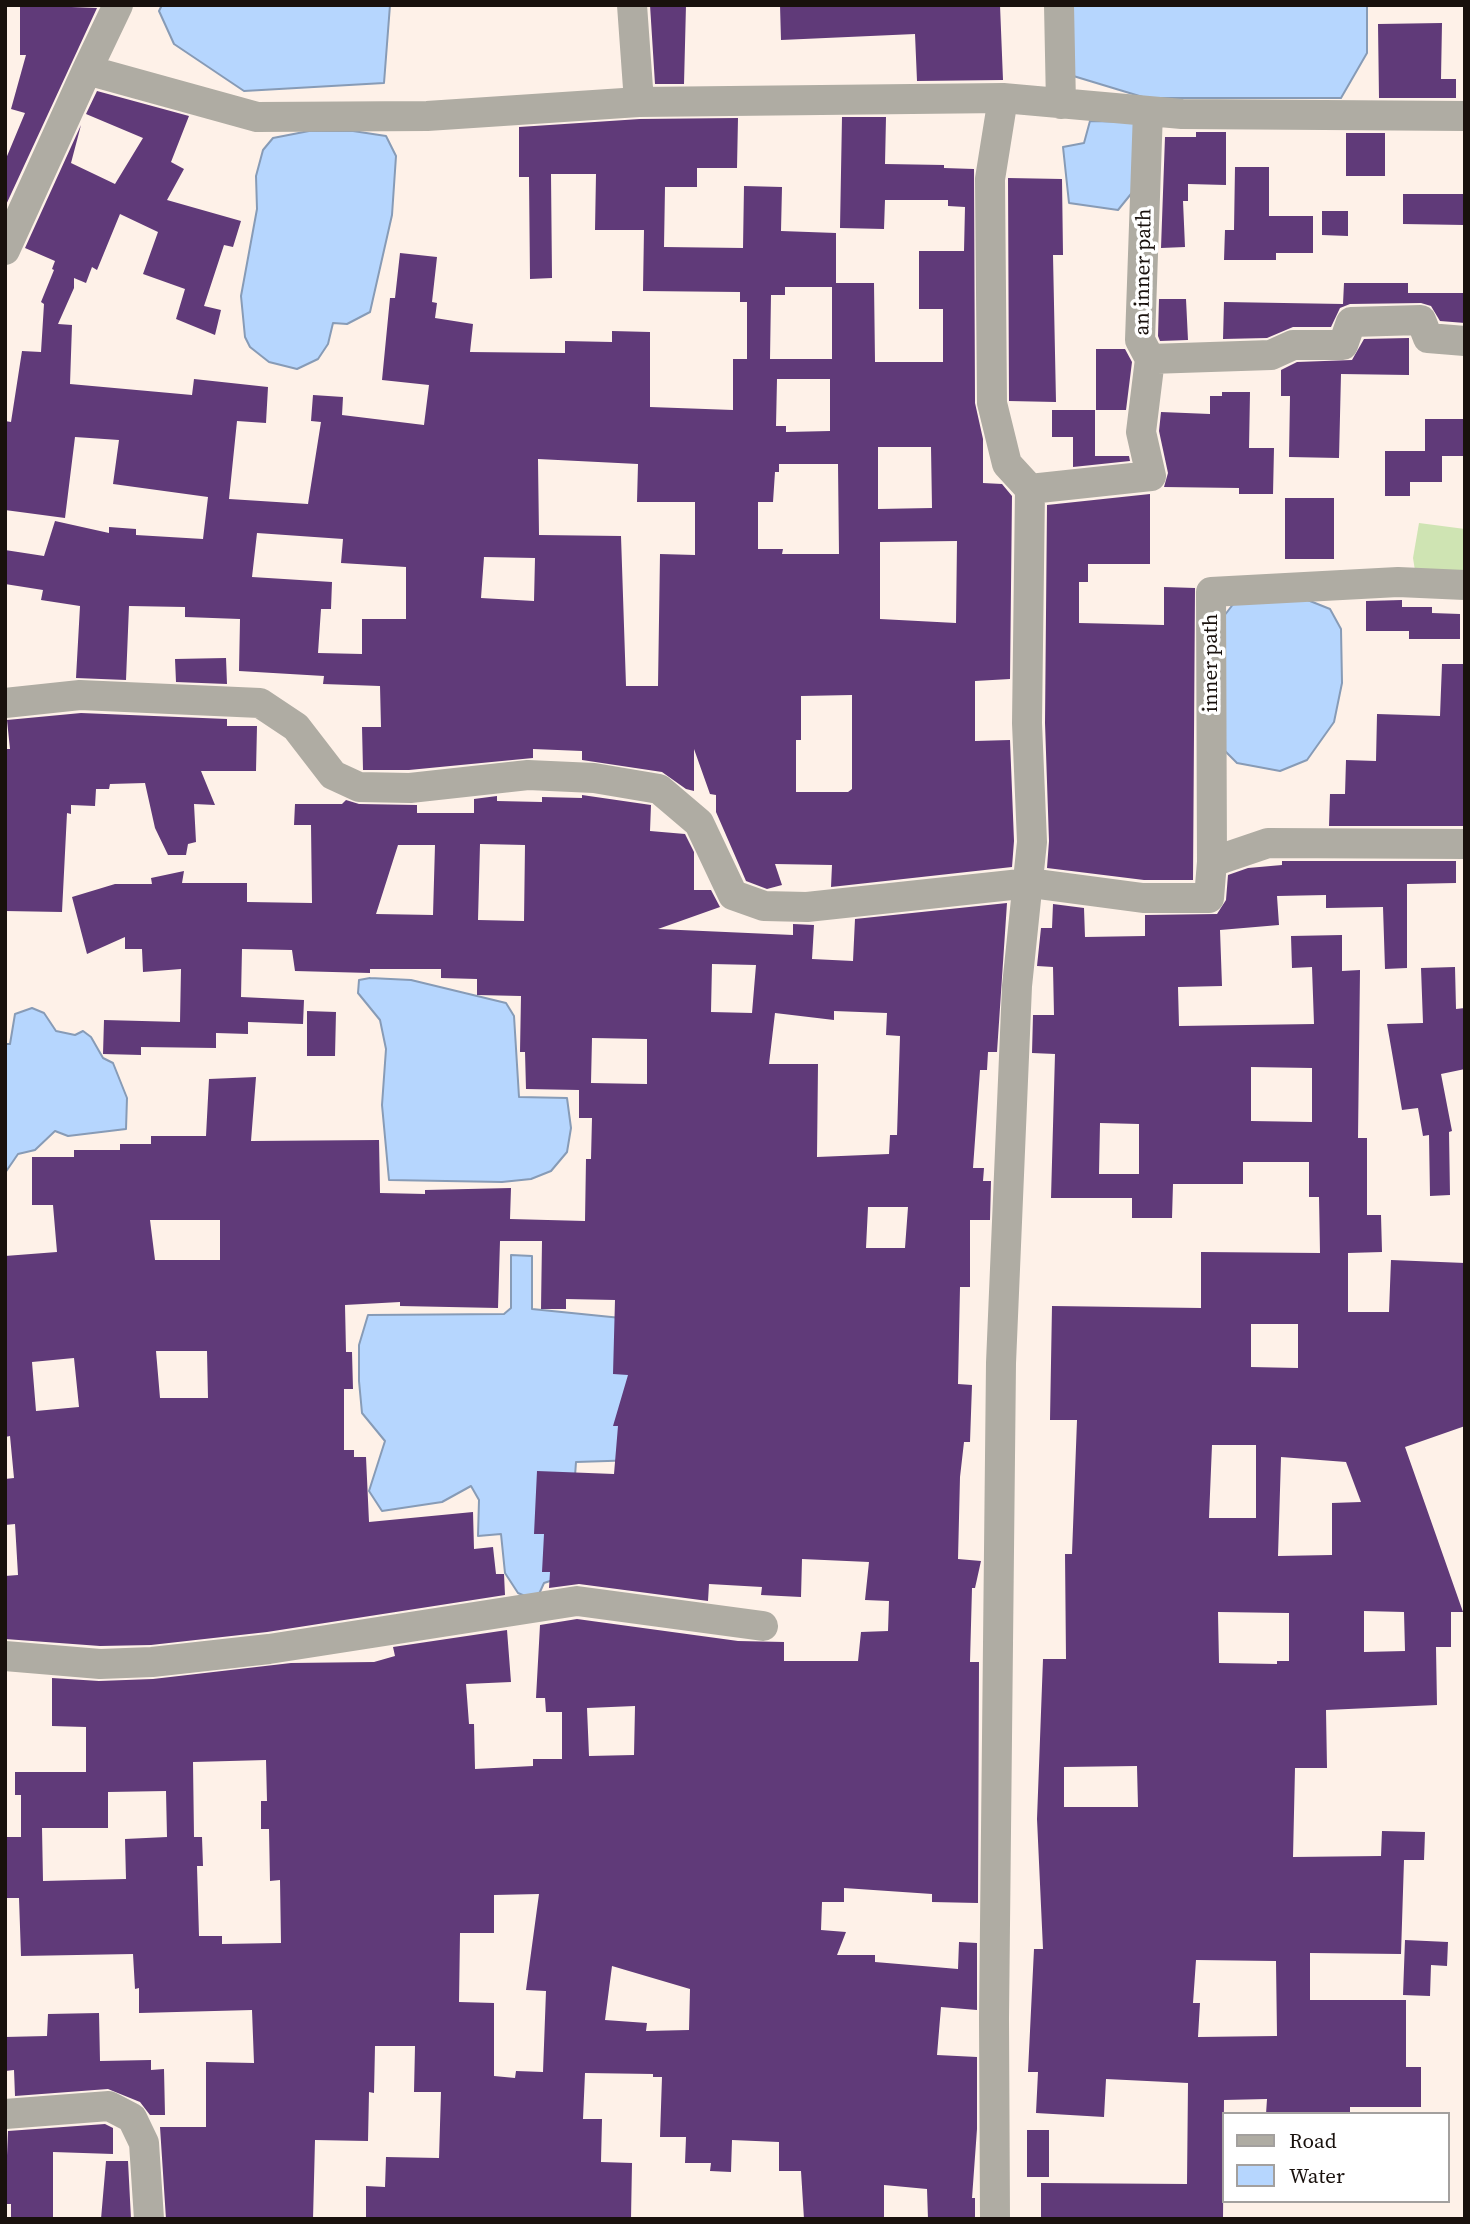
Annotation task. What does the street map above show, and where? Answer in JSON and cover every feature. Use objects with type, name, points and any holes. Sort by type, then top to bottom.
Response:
[{"type":"street","points":[[5,250],[118,5]]},
{"type":"street","points":[[632,5],[639,102]]},
{"type":"street","points":[[1059,5],[1061,104]]},
{"type":"street","points":[[87,70],[257,117],[428,116],[639,102],[1003,99],[1209,115],[1465,116]]},
{"type":"street","points":[[995,2219],[994,2018],[1001,1363],[1017,986],[1030,883],[1032,842],[1027,723],[1030,489],[1007,464],[992,403],[990,179],[1003,99]]},
{"type":"street","name":"an inner path","points":[[1030,489],[1151,476],[1141,432],[1150,359],[1140,340],[1148,111]]},
{"type":"street","points":[[1150,359],[1270,355],[1293,345],[1343,345],[1351,322],[1420,320],[1428,338],[1465,341]]},
{"type":"street","name":"inner path","points":[[1212,862],[1212,592],[1398,582],[1465,586]]},
{"type":"street","points":[[5,703],[80,695],[260,703],[296,727],[333,775],[359,787],[410,788],[528,775],[594,778],[659,789],[699,823],[733,895],[764,906],[807,907],[1030,883],[1143,898],[1209,898],[1212,862],[1268,843],[1465,844]]},
{"type":"street","points":[[5,1656],[100,1664],[152,1662],[270,1648],[578,1601],[763,1626]]},
{"type":"street","points":[[5,2113],[109,2106],[132,2119],[144,2143],[149,2219]]},
{"type":"green space","points":[[1419,523],[1465,529],[1465,584],[1417,583],[1413,558]]},
{"type":"water","points":[[162,5],[390,5],[384,83],[244,91],[174,44],[159,11]]},
{"type":"water","points":[[1070,5],[1367,5],[1367,53],[1341,98],[1146,98],[1070,75]]},
{"type":"water","points":[[1090,121],[1138,122],[1135,189],[1118,210],[1069,203],[1063,147],[1084,143]]},
{"type":"water","points":[[309,131],[353,131],[386,136],[396,156],[392,215],[370,312],[347,324],[333,323],[328,344],[318,359],[297,369],[269,362],[250,347],[245,337],[241,296],[257,209],[256,176],[263,150],[273,138]]},
{"type":"water","points":[[1300,597],[1330,609],[1341,629],[1342,683],[1334,722],[1307,760],[1280,771],[1237,763],[1223,749],[1224,616],[1234,603]]},
{"type":"water","points":[[359,980],[411,980],[506,1003],[514,1016],[519,1097],[567,1098],[571,1128],[567,1152],[551,1171],[531,1179],[502,1182],[389,1180],[382,1105],[386,1049],[380,1020],[358,993]]},
{"type":"water","points":[[32,1008],[44,1013],[56,1031],[75,1035],[83,1031],[91,1037],[103,1058],[113,1063],[127,1098],[126,1129],[68,1136],[55,1131],[35,1150],[18,1154],[5,1173],[5,1044],[10,1044],[15,1014]]},
{"type":"water","points":[[511,1255],[532,1256],[532,1309],[631,1319],[639,1460],[576,1462],[568,1575],[544,1583],[539,1594],[532,1599],[518,1593],[505,1573],[501,1534],[478,1536],[479,1500],[471,1486],[442,1502],[382,1511],[369,1491],[385,1441],[362,1413],[359,1381],[359,1345],[368,1315],[504,1314],[511,1308]]},
{"type":"building","points":[[20,5],[97,8],[5,207],[5,161],[25,113],[11,109],[26,55],[20,55]]},
{"type":"building","points":[[650,5],[686,5],[684,84],[655,84]]},
{"type":"building","points":[[780,5],[1000,5],[1003,80],[917,81],[915,34],[781,40]]},
{"type":"building","points":[[1442,23],[1441,79],[1456,79],[1456,98],[1379,98],[1378,24]]},
{"type":"building","points":[[97,91],[189,116],[171,162],[184,169],[167,200],[241,221],[233,247],[224,245],[204,306],[221,310],[215,335],[176,319],[185,289],[143,274],[158,232],[120,214],[97,270],[92,267],[86,283],[74,278],[74,288],[58,324],[72,325],[70,384],[192,395],[194,379],[268,387],[266,423],[237,421],[229,499],[308,504],[321,422],[311,421],[313,395],[343,397],[342,415],[424,425],[429,385],[382,380],[390,298],[395,298],[400,253],[437,257],[432,302],[437,303],[435,318],[473,324],[470,352],[565,353],[565,341],[612,342],[612,331],[650,332],[650,407],[733,410],[733,359],[747,359],[747,302],[740,302],[740,292],[643,291],[644,230],[595,230],[596,174],[551,174],[552,278],[530,279],[529,177],[519,177],[519,127],[640,119],[738,118],[737,168],[697,168],[697,187],[665,187],[664,247],[743,248],[744,186],[782,187],[781,231],[836,233],[836,283],[874,283],[875,362],[943,362],[943,309],[919,309],[919,251],[964,251],[965,207],[948,206],[948,200],[885,200],[884,229],[840,228],[842,117],[886,117],[885,164],[944,165],[944,168],[974,169],[975,403],[983,439],[983,483],[1002,484],[1012,496],[1010,679],[975,681],[975,741],[1010,740],[1014,841],[1012,867],[831,887],[832,865],[775,864],[782,885],[767,889],[746,881],[716,812],[716,795],[710,794],[694,749],[694,791],[686,789],[662,772],[582,760],[582,751],[533,749],[533,758],[409,770],[363,770],[362,727],[381,727],[380,686],[323,684],[324,676],[239,671],[240,619],[185,617],[185,607],[129,606],[126,680],[76,678],[80,606],[41,600],[43,590],[5,584],[5,550],[44,556],[55,521],[109,533],[109,527],[136,529],[136,535],[203,539],[208,497],[113,484],[119,440],[75,437],[65,518],[5,510],[5,421],[11,422],[22,351],[41,352],[44,304],[41,302],[55,261],[25,248],[81,125],[71,163],[115,184],[143,138],[86,114]],"holes":[[[785,287],[832,287],[832,359],[770,359],[771,295],[785,295]],[[777,379],[830,379],[830,431],[786,432],[786,426],[776,426]],[[878,447],[931,447],[932,508],[878,509]],[[538,459],[638,464],[637,502],[695,502],[695,555],[660,554],[658,686],[626,686],[621,536],[539,535]],[[779,464],[838,464],[839,554],[782,554],[783,549],[758,549],[758,502],[773,502],[775,472],[779,472]],[[257,533],[343,539],[341,563],[406,567],[406,619],[362,619],[362,654],[318,653],[321,609],[331,609],[332,582],[252,577]],[[957,541],[956,623],[880,619],[880,542]],[[484,557],[535,558],[534,601],[481,598]],[[852,695],[852,789],[848,792],[796,792],[796,740],[801,740],[801,696]]]},
{"type":"building","points":[[1196,132],[1226,132],[1226,185],[1188,184],[1188,201],[1183,201],[1185,247],[1161,248],[1165,137],[1196,137]]},
{"type":"building","points":[[1346,133],[1385,133],[1385,176],[1346,176]]},
{"type":"building","points":[[1235,167],[1269,167],[1269,216],[1313,216],[1313,253],[1276,253],[1276,260],[1224,260],[1225,230],[1234,230]]},
{"type":"building","points":[[1008,178],[1062,179],[1063,255],[1053,255],[1056,402],[1009,401]]},
{"type":"building","points":[[1403,194],[1465,194],[1465,225],[1403,224]]},
{"type":"building","points":[[1322,211],[1348,211],[1348,236],[1322,235]]},
{"type":"building","points":[[1344,283],[1408,283],[1408,293],[1465,293],[1465,323],[1440,321],[1431,306],[1421,303],[1350,304],[1340,308],[1331,327],[1293,327],[1267,338],[1223,339],[1224,302],[1343,304]]},
{"type":"building","points":[[1159,299],[1186,299],[1188,340],[1160,341]]},
{"type":"building","points":[[1409,338],[1409,375],[1341,374],[1339,458],[1289,457],[1290,396],[1281,396],[1281,370],[1297,362],[1352,360],[1364,339]]},
{"type":"building","points":[[1096,349],[1125,349],[1132,362],[1126,410],[1096,410]]},
{"type":"building","points":[[1222,392],[1250,392],[1249,448],[1274,448],[1273,494],[1239,494],[1239,488],[1164,487],[1168,473],[1159,431],[1161,412],[1210,414],[1210,396],[1222,396]]},
{"type":"building","points":[[1052,410],[1095,410],[1095,456],[1129,456],[1130,461],[1073,467],[1073,437],[1052,437]]},
{"type":"building","points":[[1425,419],[1465,419],[1465,456],[1442,456],[1442,482],[1410,482],[1410,496],[1385,496],[1385,451],[1425,451]]},
{"type":"building","points":[[1150,494],[1150,564],[1088,564],[1088,582],[1079,582],[1079,623],[1164,625],[1164,587],[1195,588],[1193,880],[1144,880],[1047,868],[1047,505]]},
{"type":"building","points":[[1285,498],[1334,498],[1334,559],[1285,559]]},
{"type":"building","points":[[1402,600],[1402,607],[1432,607],[1432,613],[1460,614],[1460,639],[1409,639],[1409,631],[1366,631],[1366,601]]},
{"type":"building","points":[[226,658],[227,684],[176,682],[175,659]]},
{"type":"building","points":[[1442,664],[1465,664],[1465,826],[1329,826],[1330,794],[1345,794],[1346,760],[1376,761],[1377,714],[1440,716]]},
{"type":"building","points":[[81,713],[227,719],[227,726],[257,726],[256,771],[201,771],[215,805],[194,804],[196,842],[188,844],[186,855],[168,855],[155,828],[145,783],[110,784],[109,789],[96,789],[95,806],[71,805],[71,814],[67,813],[62,912],[5,911],[5,749],[10,749],[7,720]]},
{"type":"building","points":[[582,795],[651,805],[650,831],[685,834],[694,852],[694,890],[711,890],[720,907],[658,929],[793,935],[793,924],[814,925],[812,959],[853,961],[855,919],[1007,903],[997,1052],[988,1052],[987,1070],[980,1070],[973,1168],[984,1168],[983,1181],[991,1181],[990,1220],[970,1220],[970,1287],[960,1287],[958,1384],[972,1385],[970,1442],[964,1442],[960,1477],[958,1559],[981,1561],[975,1588],[972,1588],[970,1662],[979,1662],[978,1903],[932,1902],[932,1894],[844,1888],[844,1902],[822,1902],[821,1930],[846,1932],[837,1955],[875,1955],[875,1962],[958,1969],[959,1942],[977,1943],[977,2010],[941,2007],[937,2055],[977,2057],[977,2129],[972,2198],[975,2198],[975,2219],[928,2219],[927,2189],[884,2185],[884,2219],[804,2219],[801,2171],[779,2171],[779,2142],[732,2140],[731,2172],[710,2171],[711,2163],[685,2163],[686,2137],[660,2137],[662,2077],[653,2077],[653,2074],[585,2073],[583,2119],[602,2119],[601,2162],[632,2163],[631,2219],[366,2219],[366,2186],[385,2187],[386,2157],[439,2158],[441,2092],[414,2092],[415,2046],[375,2046],[374,2093],[369,2092],[368,2141],[315,2140],[313,2219],[166,2219],[160,2127],[206,2127],[206,2062],[254,2063],[252,2010],[139,2013],[139,1988],[135,1989],[133,1954],[21,1956],[19,1898],[5,1898],[7,1837],[21,1837],[21,1795],[15,1795],[15,1772],[86,1772],[86,1727],[52,1726],[52,1678],[99,1681],[153,1679],[291,1663],[374,1662],[395,1656],[393,1647],[507,1630],[511,1682],[466,1684],[469,1724],[474,1724],[475,1769],[533,1766],[533,1759],[562,1759],[562,1712],[546,1712],[545,1698],[536,1698],[540,1625],[577,1619],[738,1641],[784,1642],[784,1661],[858,1661],[861,1632],[888,1631],[889,1601],[865,1600],[869,1562],[802,1559],[801,1597],[761,1595],[762,1587],[709,1584],[708,1601],[579,1584],[549,1588],[550,1572],[542,1572],[544,1534],[534,1534],[537,1471],[614,1474],[618,1426],[613,1426],[628,1375],[613,1374],[615,1300],[566,1299],[566,1309],[541,1309],[542,1241],[500,1241],[498,1308],[400,1306],[400,1302],[345,1305],[346,1352],[352,1352],[353,1389],[344,1389],[344,1450],[354,1450],[354,1457],[366,1457],[369,1522],[473,1512],[474,1549],[493,1547],[496,1574],[504,1574],[505,1595],[267,1632],[151,1645],[100,1646],[5,1639],[5,1576],[18,1575],[15,1524],[5,1525],[5,1479],[14,1478],[10,1436],[5,1437],[5,1256],[57,1252],[53,1205],[32,1205],[32,1157],[74,1157],[74,1150],[120,1150],[120,1144],[151,1144],[151,1136],[206,1136],[209,1079],[256,1077],[251,1141],[379,1140],[380,1193],[425,1194],[425,1190],[511,1188],[510,1219],[585,1221],[586,1159],[591,1159],[592,1118],[579,1118],[579,1090],[526,1089],[525,1052],[520,1052],[521,996],[477,995],[477,979],[441,978],[441,969],[370,969],[370,973],[295,971],[292,950],[242,949],[241,997],[304,1000],[303,1024],[248,1022],[248,1034],[216,1033],[216,1048],[141,1047],[141,1055],[103,1054],[104,1020],[180,1022],[181,969],[143,972],[142,949],[125,949],[125,937],[87,954],[72,897],[115,884],[152,884],[151,878],[184,871],[182,883],[247,883],[247,902],[312,903],[311,825],[294,825],[295,804],[342,804],[346,800],[359,804],[417,805],[417,813],[474,813],[474,799],[497,796],[497,801],[542,802],[542,797],[582,798]],"holes":[[[480,844],[525,845],[524,921],[478,920]],[[398,845],[435,845],[433,915],[376,914]],[[712,964],[756,965],[752,1013],[711,1012]],[[834,1011],[887,1013],[886,1035],[900,1036],[897,1135],[890,1135],[889,1154],[817,1157],[818,1064],[769,1064],[775,1013],[834,1020]],[[592,1038],[647,1039],[647,1084],[591,1083]],[[868,1207],[908,1207],[905,1248],[866,1248]],[[150,1220],[220,1220],[220,1260],[155,1260]],[[156,1351],[207,1351],[208,1398],[160,1398]],[[74,1358],[79,1407],[36,1411],[32,1362]],[[635,1706],[634,1755],[589,1756],[587,1708]],[[266,1760],[267,1801],[261,1801],[261,1829],[269,1829],[270,1881],[280,1880],[281,1943],[222,1944],[222,1936],[199,1936],[197,1866],[203,1866],[202,1837],[194,1837],[193,1762]],[[166,1791],[167,1837],[125,1839],[126,1879],[43,1881],[42,1828],[108,1828],[108,1792]],[[539,1894],[526,1990],[546,1991],[543,2072],[516,2071],[515,2078],[494,2076],[494,2003],[459,2002],[460,1933],[494,1933],[494,1895]],[[612,1966],[690,1989],[689,2030],[646,2031],[647,2023],[605,2020]]]},
{"type":"building","points":[[1282,861],[1456,861],[1456,883],[1407,884],[1407,968],[1385,969],[1383,907],[1326,908],[1326,895],[1277,896],[1279,925],[1220,930],[1222,986],[1178,987],[1179,1026],[1314,1024],[1312,967],[1292,968],[1291,936],[1342,935],[1342,971],[1360,970],[1358,1138],[1367,1138],[1367,1215],[1381,1215],[1382,1252],[1348,1253],[1348,1312],[1389,1312],[1391,1260],[1465,1263],[1465,1426],[1405,1447],[1463,1612],[1451,1612],[1451,1647],[1436,1647],[1437,1705],[1326,1710],[1327,1768],[1295,1768],[1293,1857],[1381,1856],[1382,1831],[1425,1832],[1424,1860],[1404,1860],[1401,1954],[1310,1953],[1310,2000],[1406,2000],[1406,2067],[1421,2067],[1421,2107],[1350,2107],[1350,2112],[1266,2112],[1267,2099],[1224,2100],[1223,2219],[1041,2219],[1041,2183],[1187,2184],[1188,2083],[1106,2079],[1104,2117],[1036,2113],[1038,2072],[1028,2072],[1034,1949],[1043,1949],[1037,1819],[1043,1659],[1066,1659],[1065,1554],[1072,1554],[1077,1420],[1050,1420],[1052,1306],[1201,1308],[1201,1252],[1320,1253],[1319,1197],[1309,1197],[1309,1162],[1243,1162],[1243,1184],[1173,1184],[1172,1218],[1132,1218],[1132,1198],[1051,1198],[1055,1054],[1032,1053],[1033,1015],[1054,1015],[1053,967],[1037,966],[1041,928],[1052,928],[1053,904],[1084,908],[1085,937],[1145,936],[1145,915],[1217,914],[1226,900],[1228,875],[1248,868],[1282,865]],"holes":[[[1251,1067],[1312,1068],[1312,1122],[1251,1121]],[[1100,1123],[1139,1124],[1139,1174],[1099,1174]],[[1251,1324],[1298,1324],[1298,1368],[1251,1367]],[[1212,1445],[1256,1445],[1256,1518],[1209,1518]],[[1281,1457],[1346,1462],[1361,1502],[1332,1503],[1332,1555],[1278,1556]],[[1364,1611],[1404,1612],[1405,1651],[1364,1652]],[[1218,1612],[1289,1613],[1289,1661],[1277,1661],[1277,1664],[1219,1663]],[[1137,1766],[1138,1807],[1064,1807],[1064,1767]],[[1196,1960],[1276,1961],[1277,2036],[1198,2037],[1200,2003],[1193,2003]]]},
{"type":"building","points":[[1455,967],[1456,1009],[1465,1008],[1465,1069],[1441,1074],[1452,1131],[1449,1132],[1450,1195],[1430,1196],[1429,1135],[1423,1136],[1418,1108],[1402,1110],[1387,1024],[1423,1023],[1421,968]]},
{"type":"building","points":[[307,1011],[336,1012],[335,1056],[307,1056]]},
{"type":"building","points":[[1405,1940],[1448,1942],[1447,1966],[1431,1965],[1430,1996],[1403,1995]]},
{"type":"building","points":[[99,2013],[100,2061],[151,2060],[151,2070],[164,2069],[165,2115],[150,2115],[140,2102],[108,2089],[15,2096],[14,2070],[5,2071],[5,2037],[47,2036],[48,2014]]},
{"type":"building","points":[[105,2124],[113,2128],[113,2154],[53,2152],[53,2219],[11,2219],[11,2204],[5,2204],[8,2131]]},
{"type":"building","points":[[1027,2130],[1049,2130],[1049,2177],[1027,2177]]},
{"type":"building","points":[[106,2161],[128,2161],[131,2219],[101,2219]]}]
